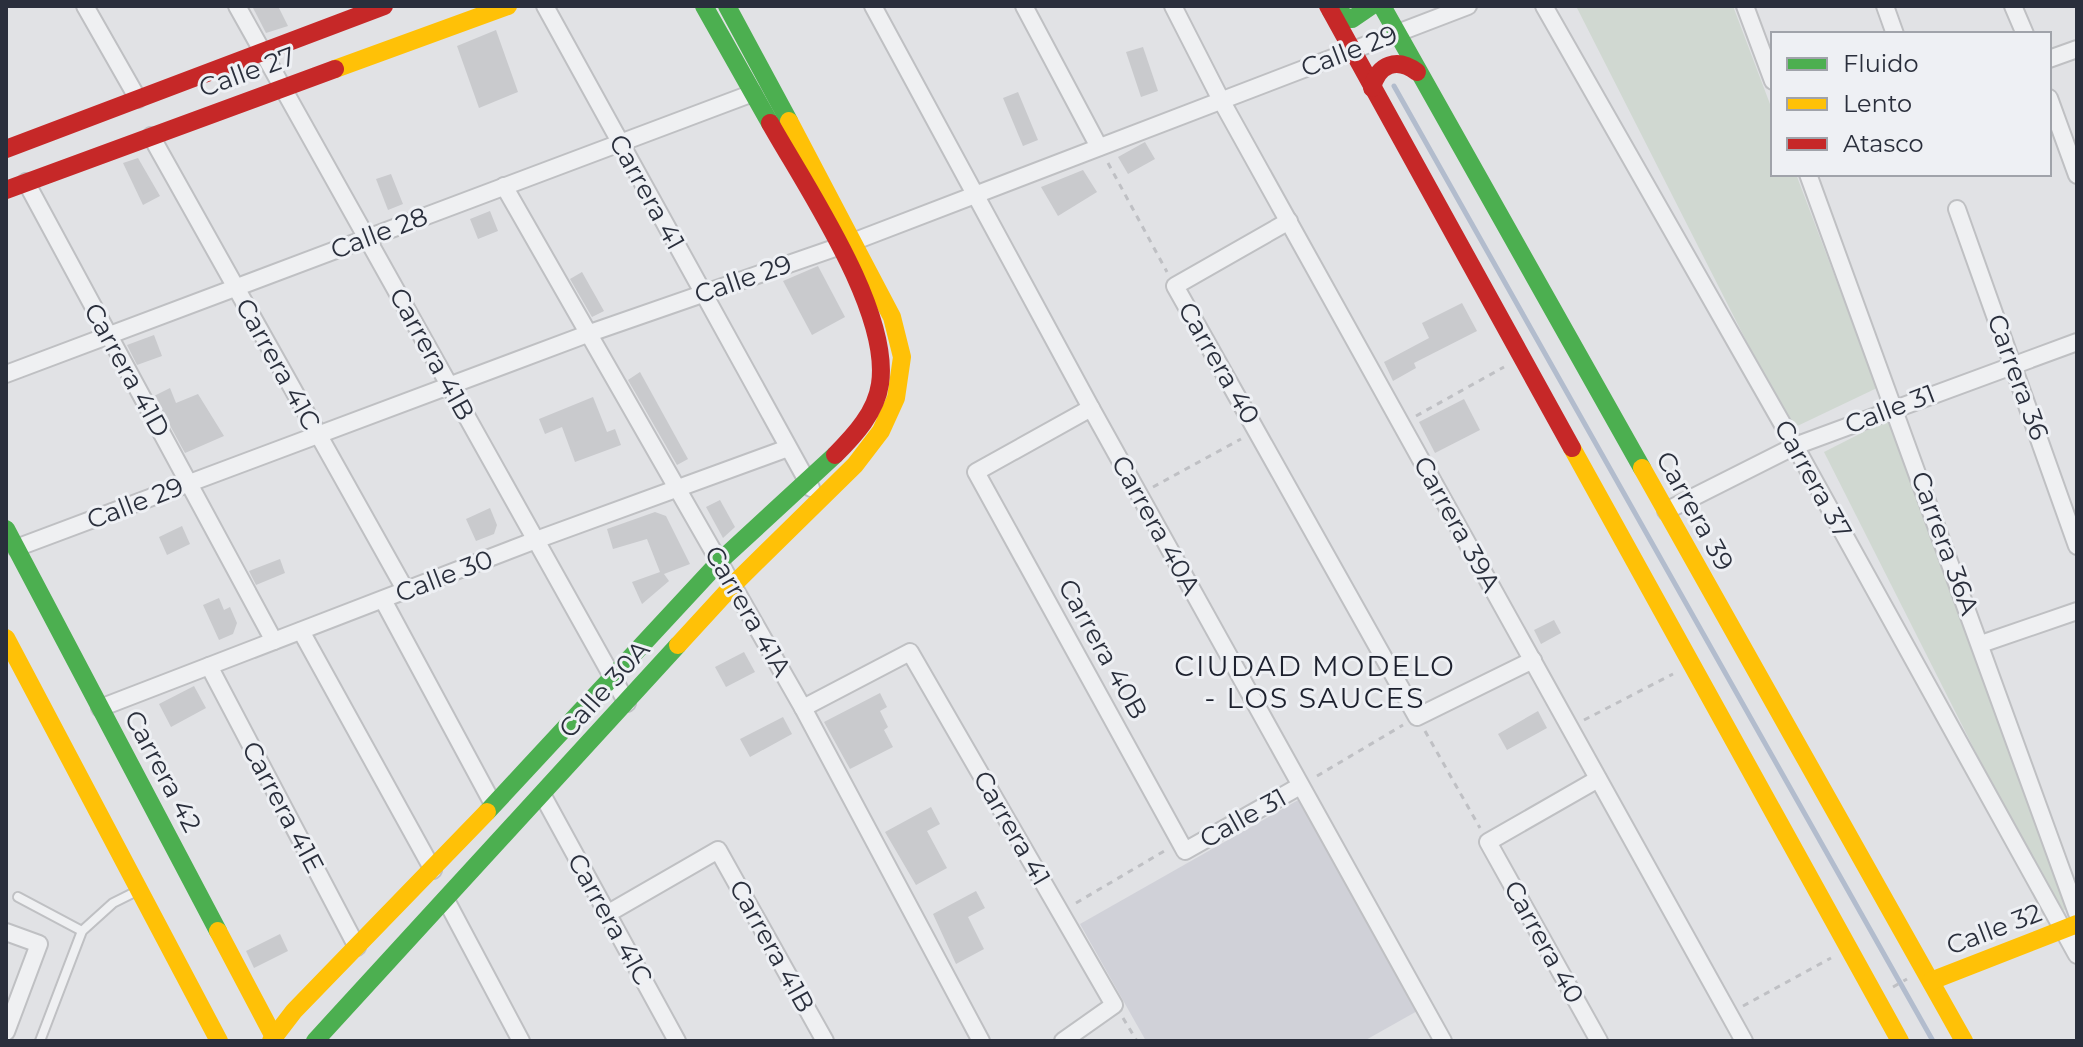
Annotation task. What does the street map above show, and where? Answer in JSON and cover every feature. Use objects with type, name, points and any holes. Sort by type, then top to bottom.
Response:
[{"type":"street","points":[[85,6],[138,99]]},
{"type":"street","name":"Carrera 41B","points":[[237,6],[627,703]]},
{"type":"street","name":"Calle 27","points":[[6,148],[384,6]]},
{"type":"street","name":"Calle 27","points":[[6,190],[508,6]]},
{"type":"street","name":"Carrera 41","points":[[545,6],[819,503]]},
{"type":"street","points":[[704,6],[753,93],[847,243]]},
{"type":"street","points":[[727,6],[847,243]]},
{"type":"street","name":"Carrera 40A","points":[[873,6],[973,195],[1443,1041]]},
{"type":"street","points":[[1024,6],[1099,147]]},
{"type":"street","name":"Carrera 39A","points":[[1173,6],[1221,100],[1744,1041]]},
{"type":"street","points":[[1329,9],[1352,19],[1371,6]]},
{"type":"street","name":"Carrera 39","points":[[1382,6],[1964,1041]]},
{"type":"street","name":"Calle 29","points":[[16,548],[590,333],[847,243],[1468,6]]},
{"type":"street","name":"Carrera 37","points":[[1544,6],[2070,927],[2077,955]]},
{"type":"street","points":[[1745,6],[1771,76]]},
{"type":"street","points":[[1885,6],[1894,32]]},
{"type":"street","points":[[2013,6],[2024,32]]},
{"type":"street","points":[[1329,9],[1900,1041]]},
{"type":"street","points":[[2051,58],[2077,49]]},
{"type":"street","points":[[1372,88],[1376,75],[1386,65],[1406,64],[1417,72]]},
{"type":"street","name":"Calle 28","points":[[6,374],[753,93]]},
{"type":"street","points":[[2051,104],[2077,175]]},
{"type":"street","name":"Carrera 41C","points":[[151,136],[406,591]]},
{"type":"street","name":"Carrera 36A","points":[[1809,176],[2077,913]]},
{"type":"street","name":"Carrera 41D","points":[[26,182],[274,641]]},
{"type":"street","name":"Carrera 41A","points":[[504,186],[734,584],[981,1041]]},
{"type":"street","name":"Carrera 36","points":[[1957,209],[2015,364],[2077,546]]},
{"type":"street","points":[[1175,286],[1289,221]]},
{"type":"street","name":"Calle 30A","points":[[273,1039],[294,1011],[433,870],[720,561],[808,482],[850,440],[869,415],[880,386],[882,353],[876,326],[847,243]]},
{"type":"street","name":"Calle 30A","points":[[315,1041],[543,796],[734,584],[819,503],[881,431],[896,398],[902,357],[892,317],[847,243]]},
{"type":"street","name":"Carrera 40","points":[[1175,286],[1417,717]]},
{"type":"street","name":"Calle 31","points":[[1666,511],[1795,446],[1895,406],[2077,342]]},
{"type":"street","name":"Carrera 40B","points":[[1091,408],[976,472],[1182,847]]},
{"type":"street","name":"Calle 30","points":[[100,708],[536,540],[788,448]]},
{"type":"street","name":"Carrera 42","points":[[6,529],[273,1039]]},
{"type":"street","points":[[383,600],[493,804]]},
{"type":"street","points":[[1981,644],[2077,611]]},
{"type":"street","points":[[301,631],[433,870]]},
{"type":"street","points":[[6,638],[219,1041]]},
{"type":"street","name":"Carrera 41","points":[[803,708],[910,652],[1114,1005]]},
{"type":"street","points":[[1417,717],[1533,660]]},
{"type":"street","name":"Carrera 41E","points":[[209,666],[357,947]]},
{"type":"street","points":[[1488,842],[1598,779]]},
{"type":"street","name":"Calle 31","points":[[1182,847],[1300,786]]},
{"type":"street","name":"Carrera 41C","points":[[543,796],[677,1041]]},
{"type":"street","name":"Carrera 40","points":[[1488,842],[1599,1041]]},
{"type":"street","name":"Carrera 41B","points":[[607,914],[718,850],[825,1041]]},
{"type":"street","points":[[446,900],[521,1041]]},
{"type":"street","name":"Calle 32","points":[[1931,981],[2070,927]]},
{"type":"street","points":[[6,932],[39,944],[6,1032]]},
{"type":"street","points":[[1063,1041],[1114,1005]]},
{"type":"lane","points":[[40,1041],[82,931],[113,903],[139,890]]},
{"type":"lane","points":[[18,897],[82,931]]},
{"type":"path","name":"Carrera 40","points":[[1099,147],[1175,286]]},
{"type":"path","points":[[1401,424],[1521,358]]},
{"type":"path","points":[[1139,495],[1258,430]]},
{"type":"path","points":[[1570,727],[1690,665]]},
{"type":"path","points":[[1300,786],[1417,717],[1488,842]]},
{"type":"path","points":[[1060,912],[1182,847]]},
{"type":"path","points":[[1729,1014],[1849,949]]},
{"type":"path","points":[[1892,987],[1910,977]]},
{"type":"path","points":[[1114,1005],[1137,1041]]},
{"type":"shaded area","points":[[1576,6],[1733,6],[1771,107],[1771,176],[1797,176],[1877,388],[1791,429]]},
{"type":"shaded area","points":[[1891,418],[2069,908],[2057,913],[1824,452]]},
{"type":"shaded area","points":[[1300,799],[1419,1010],[1364,1041],[1146,1041],[1080,924]]},
{"type":"building","points":[[252,6],[278,6],[288,26],[266,33]]},
{"type":"building","points":[[496,30],[518,92],[479,108],[457,46]]},
{"type":"building","points":[[1143,47],[1158,91],[1141,97],[1126,52]]},
{"type":"building","points":[[1018,92],[1038,140],[1023,146],[1003,98]]},
{"type":"building","points":[[1145,142],[1155,159],[1128,174],[1118,157]]},
{"type":"building","points":[[138,158],[160,196],[143,205],[123,163]]},
{"type":"building","points":[[1083,170],[1097,192],[1058,216],[1041,187]]},
{"type":"building","points":[[391,174],[403,204],[388,210],[376,179]]},
{"type":"building","points":[[490,211],[498,231],[478,239],[470,219]]},
{"type":"building","points":[[818,266],[845,317],[812,335],[783,281]]},
{"type":"building","points":[[582,272],[604,311],[592,317],[570,279]]},
{"type":"building","points":[[1462,303],[1477,331],[1414,363],[1416,368],[1393,381],[1384,362],[1429,338],[1422,323]]},
{"type":"building","points":[[154,335],[162,356],[137,365],[127,345]]},
{"type":"building","points":[[640,372],[688,459],[677,465],[628,380]]},
{"type":"building","points":[[170,388],[176,403],[198,394],[224,436],[185,453],[154,396]]},
{"type":"building","points":[[593,397],[607,432],[615,429],[621,445],[575,462],[562,427],[545,434],[539,419]]},
{"type":"building","points":[[1464,399],[1480,430],[1435,453],[1419,422]]},
{"type":"building","points":[[720,500],[735,527],[723,538],[706,507]]},
{"type":"building","points":[[490,508],[497,525],[494,534],[476,541],[466,519]]},
{"type":"building","points":[[655,512],[666,516],[690,564],[664,574],[669,581],[642,604],[632,582],[660,572],[647,539],[613,549],[607,529]]},
{"type":"building","points":[[182,526],[190,544],[167,555],[159,537]]},
{"type":"building","points":[[280,559],[285,573],[256,585],[249,571]]},
{"type":"building","points":[[219,598],[224,610],[230,607],[237,623],[233,634],[219,640],[203,605]]},
{"type":"building","points":[[1554,620],[1561,633],[1541,644],[1534,630]]},
{"type":"building","points":[[744,652],[755,672],[726,687],[715,667]]},
{"type":"building","points":[[194,686],[206,708],[171,727],[159,704]]},
{"type":"building","points":[[880,693],[887,707],[880,711],[888,727],[884,730],[893,747],[850,769],[824,722]]},
{"type":"building","points":[[1538,711],[1547,728],[1507,750],[1498,734]]},
{"type":"building","points":[[783,717],[792,734],[750,757],[740,739]]},
{"type":"building","points":[[931,807],[940,824],[927,831],[947,868],[916,885],[885,832]]},
{"type":"building","points":[[976,891],[985,908],[968,917],[984,949],[956,964],[933,914]]},
{"type":"building","points":[[280,934],[288,951],[254,968],[246,951]]},
{"type":"waterway","points":[[1394,86],[1933,1041]]},
{"type":"traffic: fast","points":[[704,6],[770,123]]},
{"type":"traffic: fast","points":[[727,6],[789,121]]},
{"type":"traffic: fast","points":[[1331,11],[1352,19],[1371,6]]},
{"type":"traffic: fast","points":[[1382,6],[1642,468]]},
{"type":"traffic: fast","points":[[487,812],[720,561],[835,455]]},
{"type":"traffic: fast","points":[[6,529],[218,931]]},
{"type":"traffic: fast","points":[[315,1041],[678,645]]},
{"type":"traffic: slow","points":[[335,69],[508,6]]},
{"type":"traffic: slow","points":[[678,645],[734,584],[855,465],[881,431],[896,398],[902,357],[892,317],[789,121]]},
{"type":"traffic: slow","points":[[1572,448],[1900,1041]]},
{"type":"traffic: slow","points":[[1642,468],[1964,1041]]},
{"type":"traffic: slow","points":[[6,638],[219,1041]]},
{"type":"traffic: slow","points":[[271,1041],[294,1011],[487,812]]},
{"type":"traffic: slow","points":[[1931,981],[2077,924]]},
{"type":"traffic: slow","points":[[218,931],[274,1037]]},
{"type":"traffic: jam","points":[[6,149],[384,6]]},
{"type":"traffic: jam","points":[[1328,6],[1572,448]]},
{"type":"traffic: jam","points":[[1372,88],[1379,73],[1389,65],[1402,65],[1417,72]]},
{"type":"traffic: jam","points":[[6,190],[335,69]]},
{"type":"traffic: jam","points":[[770,123],[843,250],[873,321],[880,354],[880,384],[874,404],[857,431],[835,455]]},
{"type":"district","name":"CIUDAD MODELO - LOS SAUCES","points":[[1315,682]]}]
